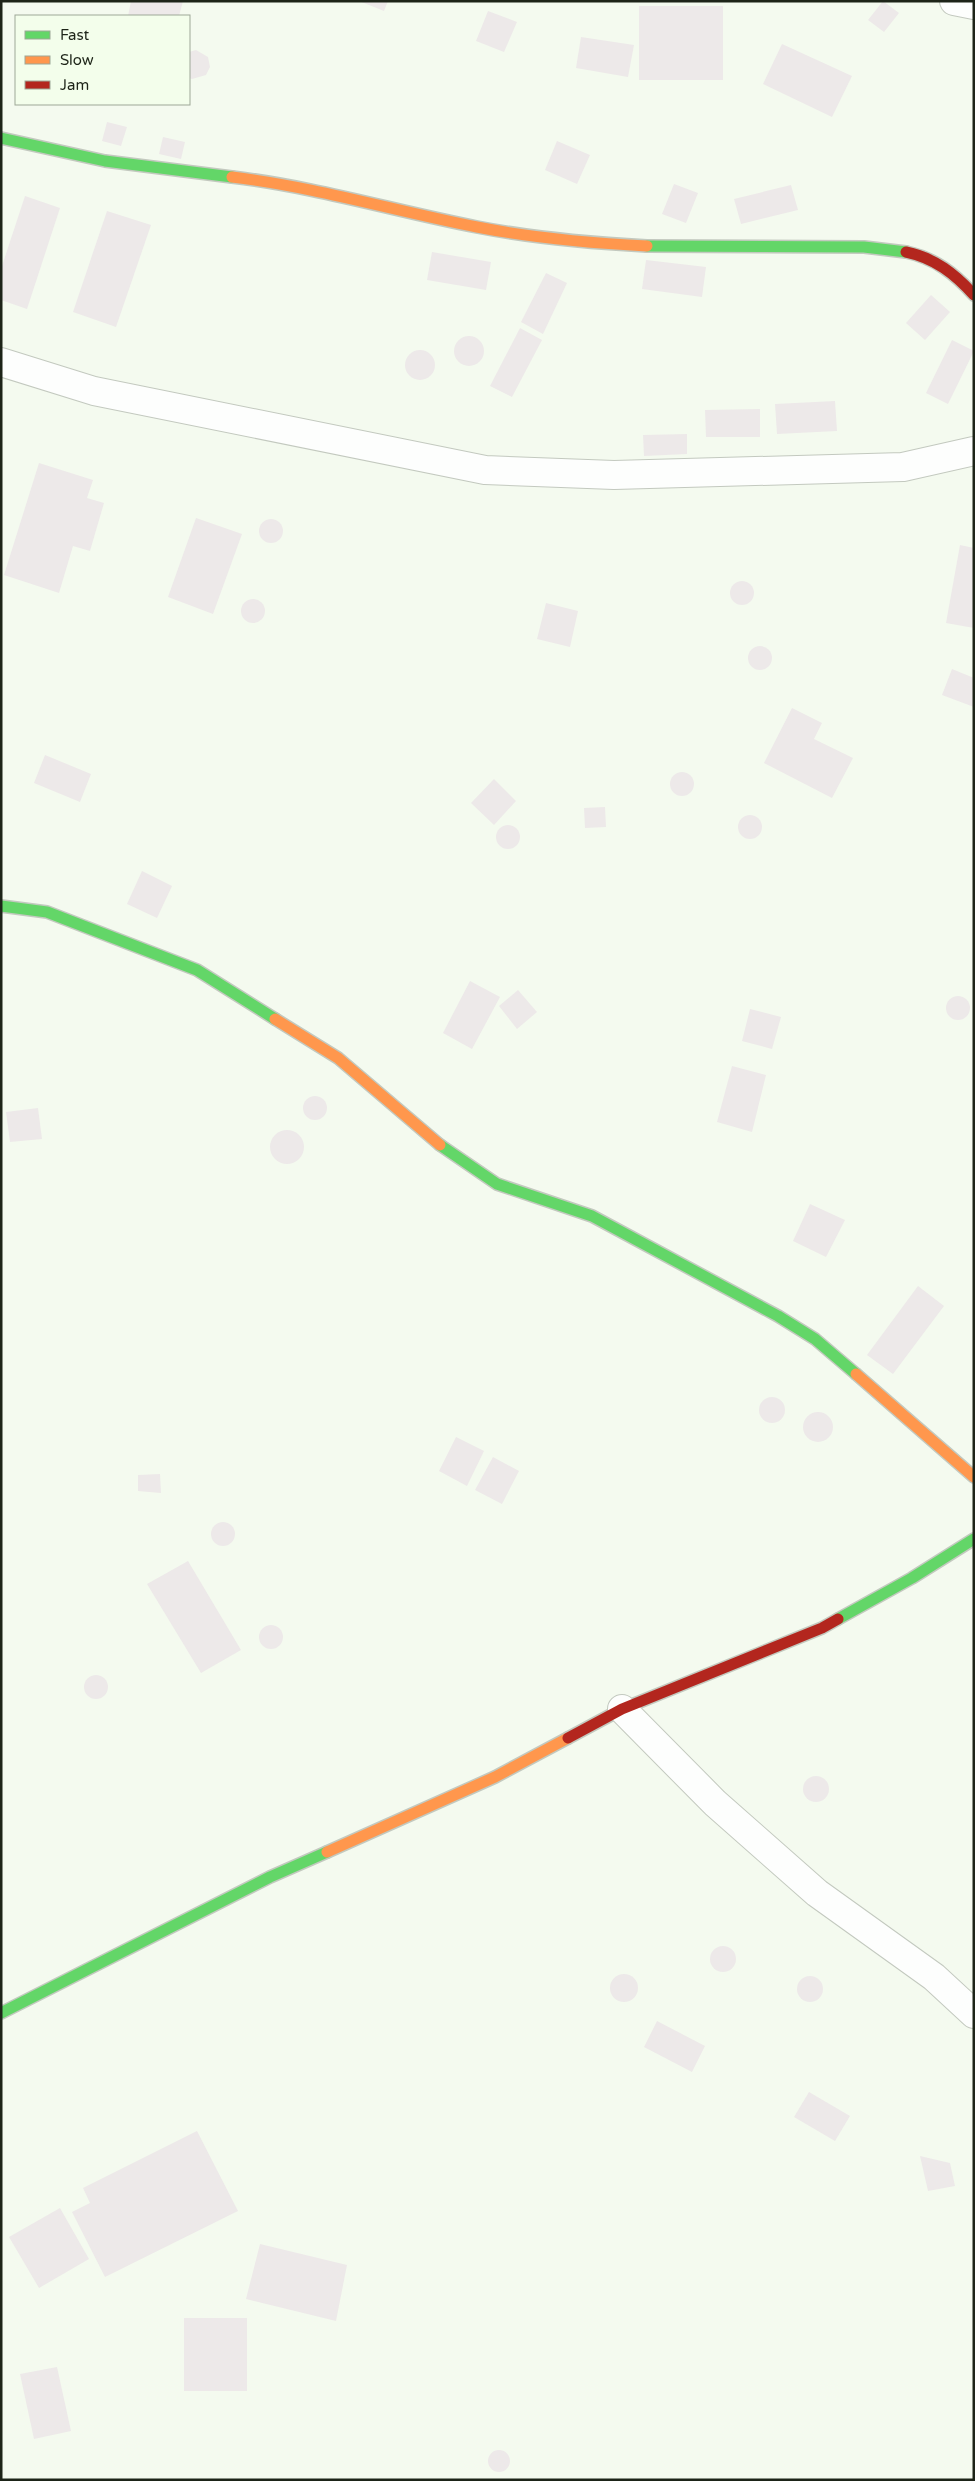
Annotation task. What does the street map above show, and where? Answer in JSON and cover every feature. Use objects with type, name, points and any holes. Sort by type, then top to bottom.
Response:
[{"type":"street","points":[[954,1],[974,4]]},
{"type":"street","points":[[1,138],[81,156],[288,185],[376,202],[448,220],[537,237],[638,246],[865,246],[915,254],[942,264],[968,286],[974,295]]},
{"type":"street","points":[[1,362],[94,391],[485,470],[614,475],[903,467],[974,451]]},
{"type":"street","points":[[1,906],[47,912],[197,970],[338,1058],[446,1150],[497,1184],[592,1216],[778,1316],[815,1339],[974,1477]]},
{"type":"street","points":[[1,2013],[270,1877],[495,1777],[622,1709],[822,1628],[912,1578],[974,1539]]},
{"type":"street","points":[[622,1709],[715,1804],[817,1893],[934,1976],[974,2014]]},
{"type":"building","points":[[131,1],[183,1],[179,15],[128,15]]},
{"type":"building","points":[[359,1],[388,1],[384,11]]},
{"type":"building","points":[[883,1],[899,13],[884,32],[868,20]]},
{"type":"building","points":[[639,6],[723,6],[723,80],[639,80]]},
{"type":"building","points":[[488,11],[517,22],[504,52],[476,41]]},
{"type":"building","points":[[581,37],[634,45],[628,77],[576,68]]},
{"type":"building","points":[[782,44],[852,76],[832,117],[763,84]]},
{"type":"building","points":[[196,50],[208,57],[210,67],[206,75],[190,78],[190,52]]},
{"type":"building","points":[[107,122],[127,127],[121,146],[102,141]]},
{"type":"building","points":[[163,137],[185,142],[181,159],[159,154]]},
{"type":"building","points":[[557,141],[590,155],[577,184],[545,170]]},
{"type":"building","points":[[674,184],[698,193],[686,223],[662,214]]},
{"type":"building","points":[[791,185],[798,210],[741,224],[734,199]]},
{"type":"building","points":[[25,196],[60,208],[27,309],[1,300],[1,269]]},
{"type":"building","points":[[107,211],[151,225],[116,327],[73,312]]},
{"type":"building","points":[[432,252],[491,262],[486,290],[427,280]]},
{"type":"building","points":[[646,260],[706,267],[702,297],[642,289]]},
{"type":"building","points":[[546,273],[567,283],[543,334],[521,322]]},
{"type":"building","points":[[931,295],[950,312],[925,340],[906,323]]},
{"type":"building","points":[[520,328],[542,340],[512,397],[490,386]]},
{"type":"building","points":[[469,336],[475,337],[483,345],[483,357],[475,365],[469,366],[463,365],[455,357],[454,351],[455,345],[463,337]]},
{"type":"building","points":[[952,340],[974,351],[948,404],[926,393]]},
{"type":"building","points":[[420,350],[426,351],[434,359],[434,371],[426,379],[420,380],[414,379],[406,371],[405,365],[406,359],[414,351]]},
{"type":"building","points":[[835,401],[837,431],[777,434],[775,404]]},
{"type":"building","points":[[760,409],[760,437],[706,437],[705,410]]},
{"type":"building","points":[[687,434],[687,454],[644,456],[643,435]]},
{"type":"building","points":[[39,463],[93,480],[87,498],[104,503],[90,551],[73,546],[59,593],[4,575]]},
{"type":"building","points":[[196,518],[242,534],[213,614],[168,597]]},
{"type":"building","points":[[271,519],[280,522],[283,531],[280,540],[271,543],[262,540],[259,531],[262,522]]},
{"type":"building","points":[[960,545],[974,548],[974,628],[946,623]]},
{"type":"building","points":[[742,581],[751,584],[754,593],[751,602],[742,605],[733,602],[730,593],[733,584]]},
{"type":"building","points":[[253,599],[262,602],[265,611],[262,620],[253,623],[244,620],[241,611],[244,602]]},
{"type":"building","points":[[546,603],[578,611],[570,647],[537,639]]},
{"type":"building","points":[[760,646],[769,649],[772,658],[769,667],[760,670],[751,667],[748,658],[751,649]]},
{"type":"building","points":[[952,669],[974,678],[974,707],[942,695]]},
{"type":"building","points":[[792,708],[822,723],[814,739],[853,758],[832,798],[764,763]]},
{"type":"building","points":[[45,755],[91,774],[80,802],[34,783]]},
{"type":"building","points":[[682,772],[691,775],[694,784],[691,793],[682,796],[673,793],[670,784],[673,775]]},
{"type":"building","points":[[494,779],[516,801],[494,825],[471,803]]},
{"type":"building","points":[[605,807],[606,827],[585,828],[584,808]]},
{"type":"building","points":[[750,815],[759,818],[762,827],[759,836],[750,839],[741,836],[738,827],[741,818]]},
{"type":"building","points":[[508,825],[517,828],[520,837],[517,846],[508,849],[499,846],[496,837],[499,828]]},
{"type":"building","points":[[142,871],[172,886],[157,918],[127,904]]},
{"type":"building","points":[[470,981],[500,997],[472,1049],[443,1033]]},
{"type":"building","points":[[518,990],[537,1012],[517,1029],[499,1006]]},
{"type":"building","points":[[958,996],[967,999],[970,1008],[967,1017],[958,1020],[949,1017],[946,1008],[949,999]]},
{"type":"building","points":[[750,1009],[781,1017],[772,1049],[742,1041]]},
{"type":"building","points":[[732,1066],[766,1075],[752,1132],[717,1122]]},
{"type":"building","points":[[315,1096],[324,1099],[327,1108],[324,1117],[315,1120],[306,1117],[303,1108],[306,1099]]},
{"type":"building","points":[[38,1108],[42,1139],[10,1142],[6,1112]]},
{"type":"building","points":[[287,1130],[299,1135],[304,1147],[299,1159],[287,1164],[275,1159],[270,1147],[275,1135]]},
{"type":"building","points":[[810,1204],[845,1220],[826,1257],[793,1241]]},
{"type":"building","points":[[918,1286],[944,1306],[893,1374],[867,1355]]},
{"type":"building","points":[[772,1397],[781,1401],[785,1410],[781,1419],[772,1423],[763,1419],[759,1410],[763,1401]]},
{"type":"building","points":[[818,1412],[829,1416],[833,1427],[829,1438],[818,1442],[807,1438],[803,1427],[807,1416]]},
{"type":"building","points":[[456,1437],[484,1451],[467,1486],[439,1471]]},
{"type":"building","points":[[493,1457],[519,1471],[502,1504],[475,1490]]},
{"type":"building","points":[[160,1474],[161,1493],[138,1491],[138,1475]]},
{"type":"building","points":[[223,1522],[232,1525],[235,1534],[232,1543],[223,1546],[214,1543],[211,1534],[214,1525]]},
{"type":"building","points":[[188,1561],[241,1650],[201,1673],[147,1584]]},
{"type":"building","points":[[271,1625],[280,1628],[283,1637],[280,1646],[271,1649],[262,1646],[259,1637],[262,1628]]},
{"type":"building","points":[[96,1675],[105,1678],[108,1687],[105,1696],[96,1699],[87,1696],[84,1687],[87,1678]]},
{"type":"building","points":[[816,1776],[825,1780],[829,1789],[825,1798],[816,1802],[807,1798],[803,1789],[807,1780]]},
{"type":"building","points":[[723,1946],[732,1950],[736,1959],[732,1968],[723,1972],[714,1968],[710,1959],[714,1950]]},
{"type":"building","points":[[624,1974],[634,1978],[638,1988],[634,1998],[624,2002],[614,1998],[610,1988],[614,1978]]},
{"type":"building","points":[[810,1976],[819,1980],[823,1989],[819,1998],[810,2002],[801,1998],[797,1989],[801,1980]]},
{"type":"building","points":[[657,2021],[705,2046],[692,2072],[644,2047]]},
{"type":"building","points":[[809,2092],[850,2116],[835,2141],[794,2117]]},
{"type":"building","points":[[197,2131],[238,2211],[105,2277],[72,2212],[90,2203],[83,2188]]},
{"type":"building","points":[[920,2156],[950,2163],[955,2186],[928,2191]]},
{"type":"building","points":[[60,2208],[89,2259],[39,2288],[9,2237]]},
{"type":"building","points":[[260,2244],[347,2265],[336,2321],[246,2299]]},
{"type":"building","points":[[184,2318],[247,2318],[247,2391],[184,2391]]},
{"type":"building","points":[[57,2367],[71,2431],[34,2439],[20,2374]]},
{"type":"building","points":[[499,2450],[507,2453],[510,2461],[507,2469],[499,2472],[491,2469],[488,2461],[491,2453]]},
{"type":"traffic: fast","points":[[1,138],[105,161],[232,177]]},
{"type":"traffic: fast","points":[[647,246],[864,247],[906,252]]},
{"type":"traffic: fast","points":[[1,906],[47,912],[197,970],[275,1019]]},
{"type":"traffic: fast","points":[[440,1145],[497,1184],[592,1216],[778,1316],[815,1339],[856,1374]]},
{"type":"traffic: fast","points":[[838,1619],[912,1578],[974,1539]]},
{"type":"traffic: fast","points":[[1,2013],[270,1877],[327,1852]]},
{"type":"traffic: slow","points":[[232,177],[294,187],[498,231],[562,240],[647,246]]},
{"type":"traffic: slow","points":[[275,1019],[338,1058],[440,1145]]},
{"type":"traffic: slow","points":[[856,1374],[974,1477]]},
{"type":"traffic: slow","points":[[327,1852],[495,1777],[568,1738]]},
{"type":"traffic: jam","points":[[906,252],[926,258],[944,268],[974,295]]},
{"type":"traffic: jam","points":[[568,1738],[622,1709],[822,1628],[838,1619]]}]
